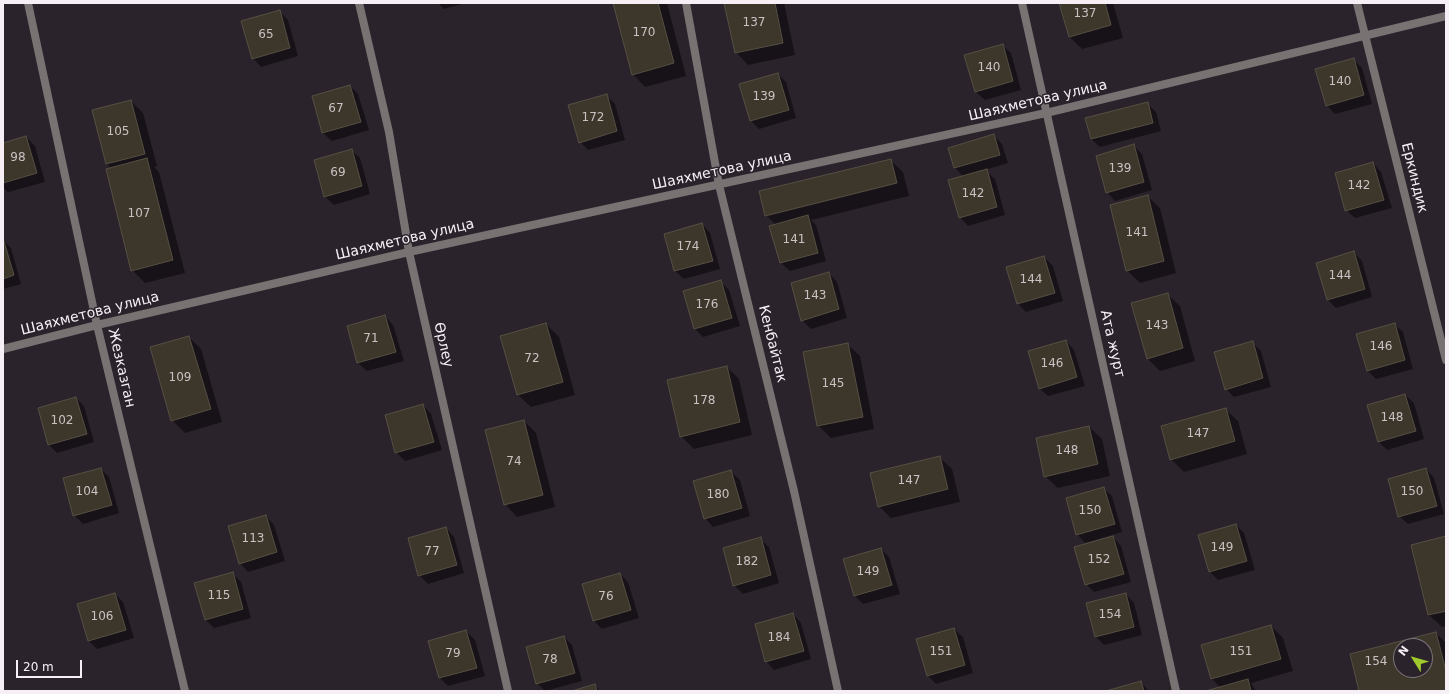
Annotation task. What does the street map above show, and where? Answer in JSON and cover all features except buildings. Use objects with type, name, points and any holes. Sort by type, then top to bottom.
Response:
[{"type":"street","name":"Жезказган","points":[[28,3],[97,325],[185,691]]},
{"type":"street","name":"Өрлеу","points":[[359,3],[389,132],[409,252],[508,691]]},
{"type":"street","name":"Кенбайтак","points":[[686,3],[719,185],[794,491],[838,691]]},
{"type":"street","name":"Ата журт","points":[[1022,3],[1176,691]]},
{"type":"street","name":"Еркиндик","points":[[1357,3],[1446,360]]},
{"type":"street","name":"Шаяхметова улица","points":[[3,349],[97,325],[409,252],[1046,113],[1446,16]]}]
